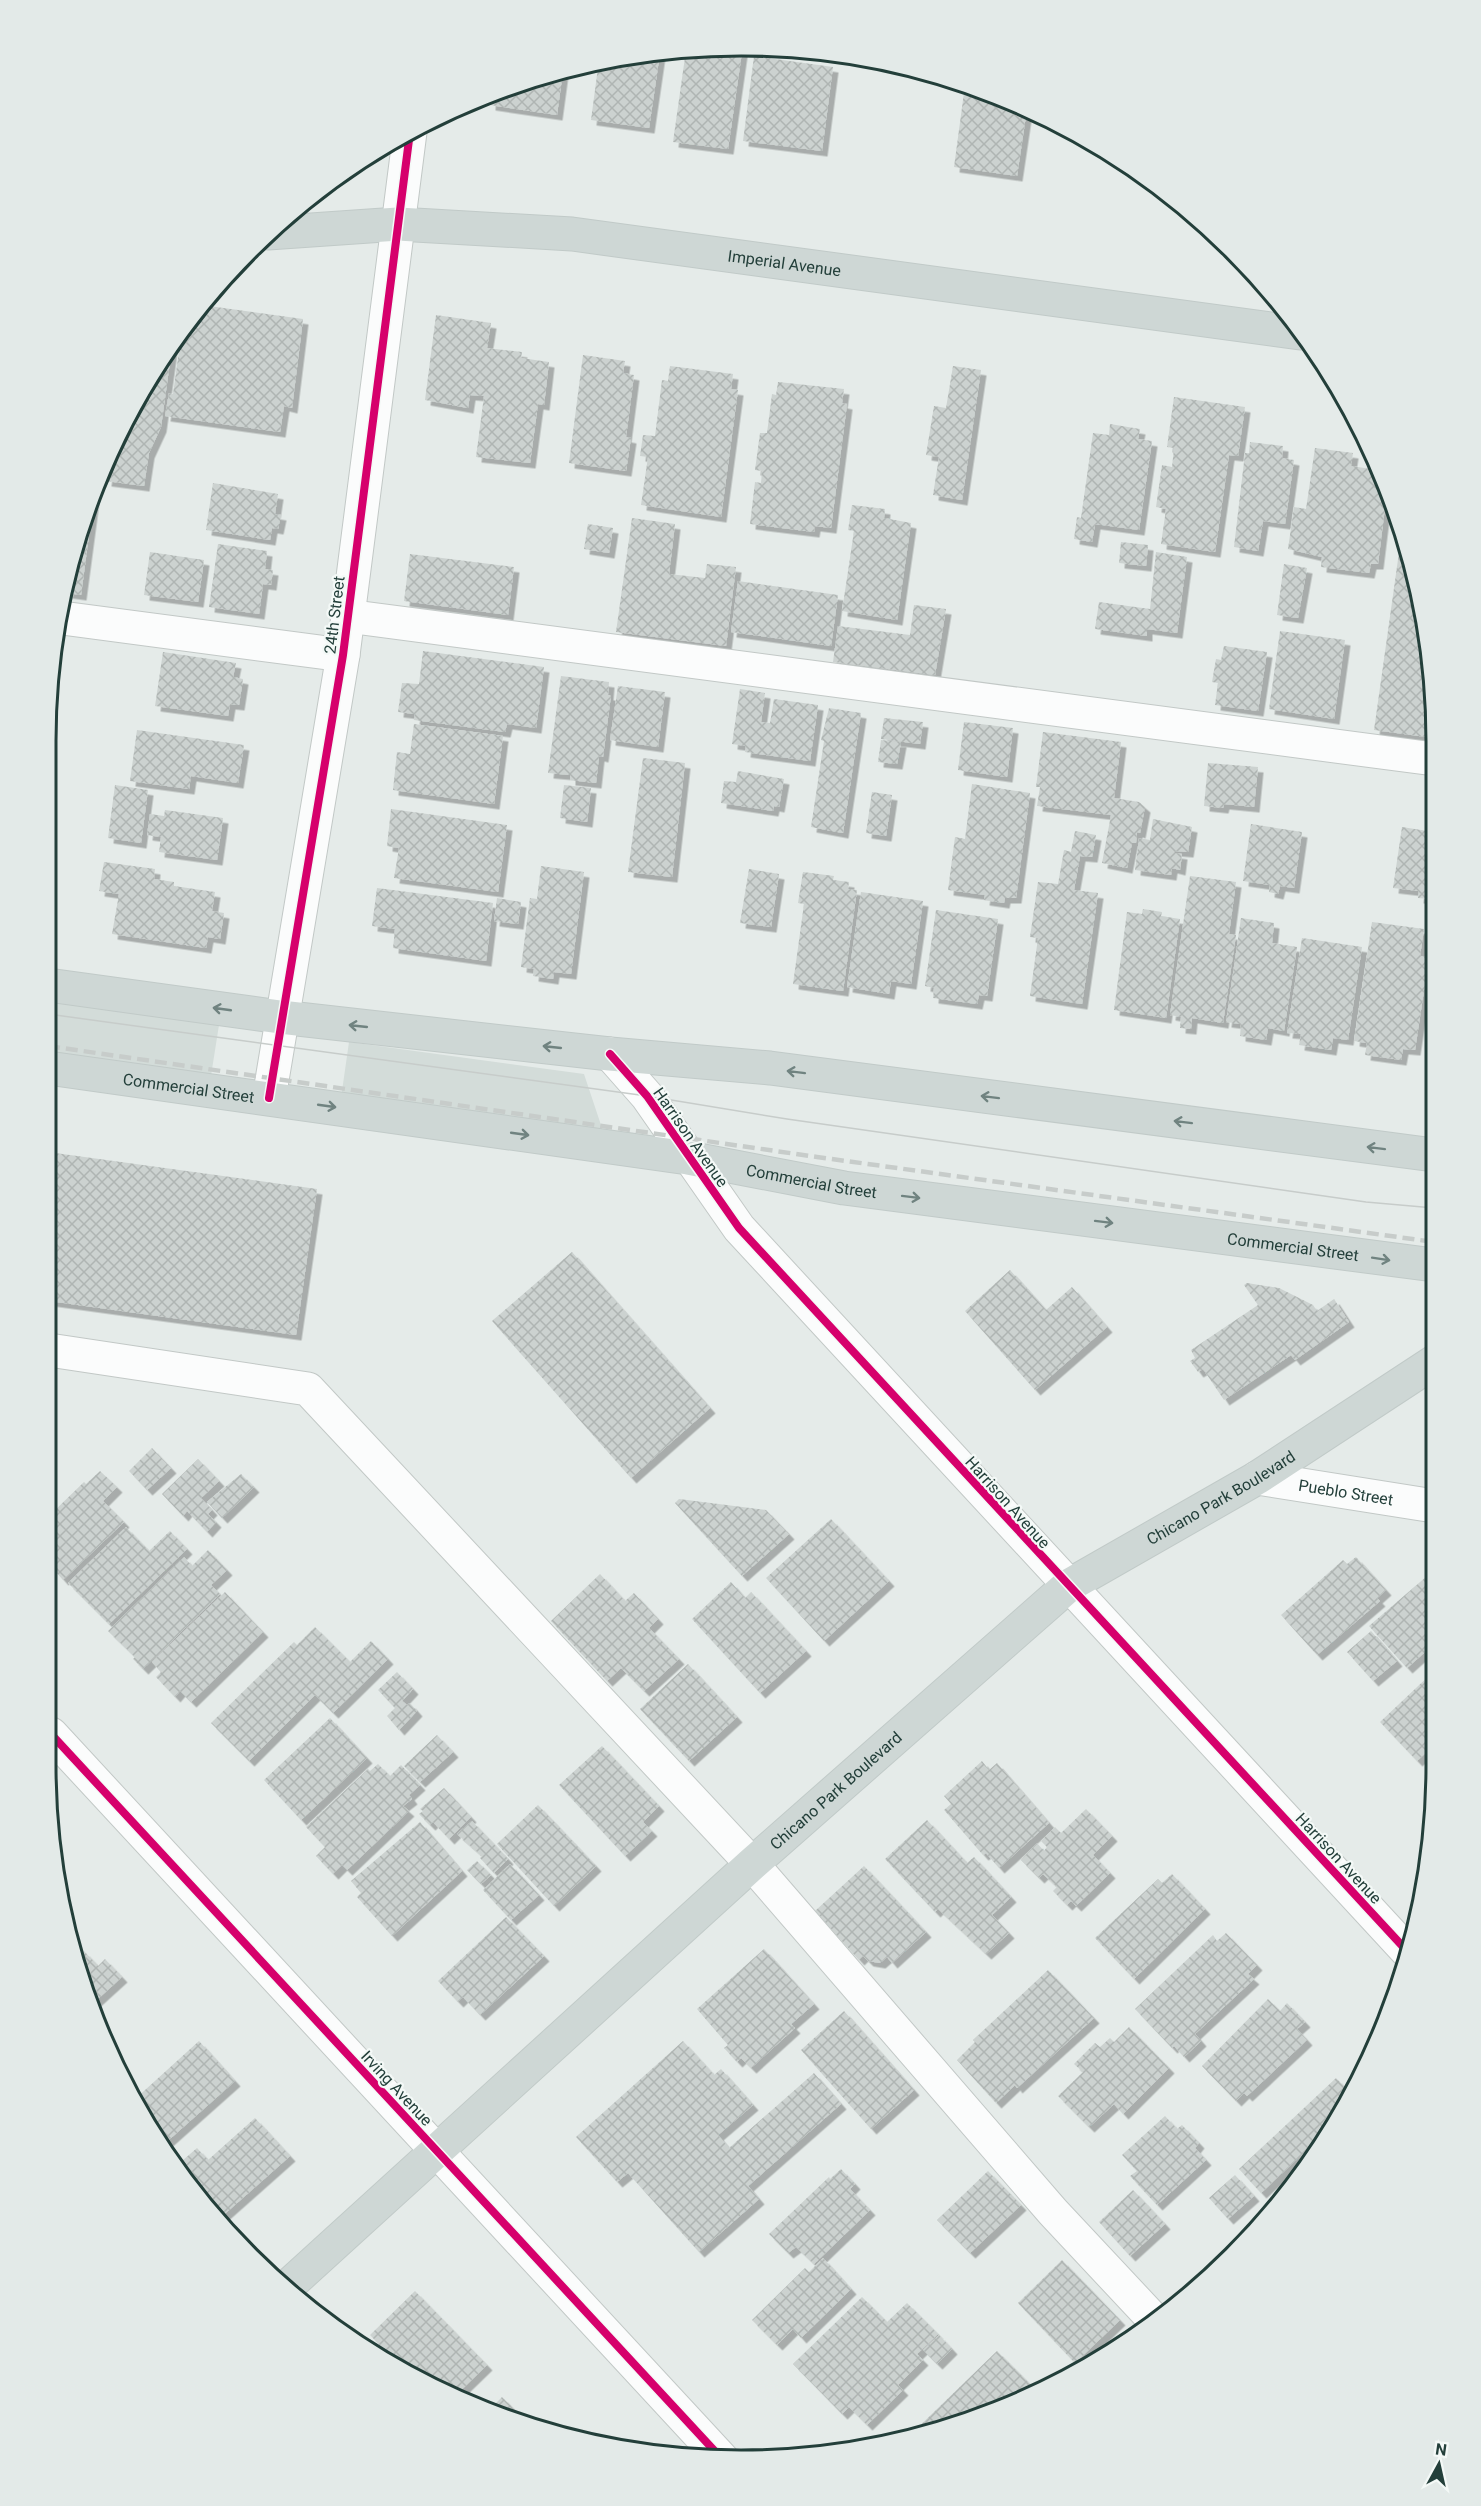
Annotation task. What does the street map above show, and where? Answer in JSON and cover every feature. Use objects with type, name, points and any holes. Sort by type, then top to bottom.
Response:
[{"type":"main road","name":"Imperial Avenue","points":[[282,232],[398,224],[572,234],[1290,332]]},
{"type":"main road","points":[[55,985],[280,1017],[610,1054],[770,1068],[1426,1154]]},
{"type":"main road","name":"Commercial Street","points":[[55,1069],[688,1158],[844,1188],[1426,1264]]},
{"type":"main road","name":"Chicano Park Boulevard","points":[[291,2283],[752,1864],[1068,1587],[1257,1478],[1426,1367]]},
{"type":"street","name":"24th Street","points":[[269,1098],[280,1017],[343,655],[409,141]]},
{"type":"street","points":[[348,616],[1426,758]]},
{"type":"street","points":[[67,619],[343,655]]},
{"type":"street","name":"Harrison Avenue","points":[[610,1054],[647,1096],[688,1158],[739,1228],[1068,1587],[1401,1945]]},
{"type":"street","points":[[55,1351],[308,1389],[752,1864],[1053,2212],[1149,2315]]},
{"type":"street","name":"Pueblo Street","points":[[1257,1478],[1426,1505]]},
{"type":"street","name":"Irving Avenue","points":[[55,1738],[713,2449]]},
{"type":"shaded area","points":[[55,1002],[219,1025],[210,1082],[55,1060]]},
{"type":"shaded area","points":[[349,1042],[584,1074],[604,1134],[341,1098]]},
{"type":"building","points":[[741,56],[728,149],[673,142],[685,58]]},
{"type":"building","points":[[754,56],[833,67],[822,151],[743,141]]},
{"type":"building","points":[[659,60],[649,128],[591,120],[598,71]]},
{"type":"building","points":[[562,79],[557,115],[490,105],[520,92]]},
{"type":"building","points":[[964,93],[1026,118],[1017,176],[954,167]]},
{"type":"building","points":[[211,306],[303,319],[292,408],[284,406],[280,432],[165,416],[169,393],[173,394],[179,348]]},
{"type":"building","points":[[436,315],[491,323],[487,348],[522,352],[521,358],[549,362],[544,405],[538,404],[530,463],[476,457],[484,396],[470,395],[468,408],[425,400]]},
{"type":"building","points":[[583,355],[625,361],[623,373],[634,375],[626,437],[631,438],[626,471],[569,463]]},
{"type":"building","points":[[170,362],[161,427],[149,453],[144,486],[107,481],[147,398]]},
{"type":"building","points":[[670,366],[733,374],[731,389],[738,390],[721,517],[641,505],[648,457],[640,456],[643,435],[655,436],[662,380],[668,381]]},
{"type":"building","points":[[953,366],[981,370],[962,500],[933,495],[939,457],[926,455],[934,406],[946,408]]},
{"type":"building","points":[[778,382],[844,389],[842,403],[847,404],[831,528],[815,526],[814,532],[750,524],[755,482],[761,483],[762,471],[755,470],[760,433],[767,433],[772,394],[776,395]]},
{"type":"building","points":[[1174,397],[1245,407],[1238,456],[1229,455],[1215,552],[1161,544],[1166,509],[1156,507],[1162,465],[1172,467],[1174,448],[1167,447]]},
{"type":"building","points":[[1110,424],[1140,429],[1138,439],[1152,441],[1139,530],[1095,524],[1092,542],[1074,539],[1077,517],[1081,518],[1093,433],[1109,435]]},
{"type":"building","points":[[1250,442],[1283,446],[1282,458],[1294,460],[1285,524],[1263,521],[1258,551],[1234,547],[1245,453],[1249,453]]},
{"type":"building","points":[[1315,448],[1353,453],[1351,466],[1369,469],[1385,509],[1378,564],[1371,564],[1369,573],[1321,567],[1322,557],[1288,549],[1294,507],[1306,509]]},
{"type":"building","points":[[213,483],[278,494],[275,514],[281,515],[278,529],[272,528],[270,540],[206,530]]},
{"type":"building","points":[[852,505],[885,509],[884,518],[911,523],[897,620],[842,611],[854,531],[848,530]]},
{"type":"building","points":[[632,518],[675,524],[669,574],[705,578],[707,564],[736,567],[726,646],[616,632]]},
{"type":"building","points":[[588,524],[613,528],[609,553],[584,549]]},
{"type":"building","points":[[90,526],[81,595],[72,594]]},
{"type":"building","points":[[1121,542],[1148,545],[1146,566],[1119,563]]},
{"type":"building","points":[[218,544],[267,551],[265,569],[273,570],[271,585],[263,584],[259,614],[209,607]]},
{"type":"building","points":[[150,552],[204,560],[198,602],[144,595]]},
{"type":"building","points":[[1156,552],[1187,557],[1177,633],[1147,629],[1147,636],[1095,629],[1099,602],[1150,609]]},
{"type":"building","points":[[1399,553],[1420,651],[1426,737],[1374,730]]},
{"type":"building","points":[[410,554],[514,567],[508,615],[404,601]]},
{"type":"building","points":[[1284,564],[1307,568],[1298,618],[1277,615]]},
{"type":"building","points":[[738,581],[838,595],[831,646],[731,632]]},
{"type":"building","points":[[914,605],[946,609],[935,675],[833,662],[838,626],[910,635]]},
{"type":"building","points":[[1280,631],[1345,640],[1334,719],[1269,709]]},
{"type":"building","points":[[1224,646],[1267,652],[1258,711],[1215,705],[1218,683],[1212,682],[1216,659],[1221,660]]},
{"type":"building","points":[[423,651],[544,667],[536,728],[507,724],[505,732],[414,720],[415,714],[398,712],[402,683],[419,684]]},
{"type":"building","points":[[163,652],[236,663],[233,677],[243,679],[239,705],[230,704],[228,716],[155,706]]},
{"type":"building","points":[[561,676],[609,682],[608,695],[611,695],[603,757],[599,756],[596,783],[570,780],[570,775],[548,773]]},
{"type":"building","points":[[618,686],[665,692],[658,747],[610,740]]},
{"type":"building","points":[[740,689],[765,693],[761,722],[770,723],[774,699],[818,705],[810,761],[745,752],[746,746],[732,744]]},
{"type":"building","points":[[829,708],[861,713],[843,833],[811,827],[824,741],[821,740]]},
{"type":"building","points":[[884,718],[923,722],[920,744],[881,739]]},
{"type":"building","points":[[964,722],[1013,728],[1007,777],[958,770]]},
{"type":"building","points":[[414,724],[503,736],[494,804],[393,790],[397,752],[410,754]]},
{"type":"building","points":[[137,730],[244,745],[238,783],[191,776],[189,789],[130,781]]},
{"type":"building","points":[[1043,732],[1121,742],[1114,798],[1139,802],[1145,807],[1140,833],[1137,832],[1136,843],[1132,843],[1127,868],[1102,863],[1111,815],[1037,806],[1040,787],[1036,787]]},
{"type":"building","points":[[881,740],[901,742],[897,764],[878,762]]},
{"type":"building","points":[[643,758],[685,763],[672,877],[628,872]]},
{"type":"building","points":[[1208,763],[1258,767],[1254,807],[1224,804],[1223,808],[1204,806]]},
{"type":"building","points":[[738,771],[784,779],[779,807],[774,806],[773,811],[721,803],[724,781],[736,782]]},
{"type":"building","points":[[972,784],[1030,793],[1016,898],[1005,898],[1004,903],[984,900],[985,895],[948,890],[955,837],[965,839]]},
{"type":"building","points":[[115,785],[148,790],[141,843],[108,838]]},
{"type":"building","points":[[564,785],[591,788],[587,822],[560,818]]},
{"type":"building","points":[[872,792],[892,795],[886,836],[866,833]]},
{"type":"building","points":[[391,809],[507,825],[498,892],[394,878],[399,848],[387,846]]},
{"type":"building","points":[[165,810],[223,818],[217,860],[159,852],[161,837],[147,835],[150,814],[164,816]]},
{"type":"building","points":[[1153,819],[1192,827],[1188,852],[1175,851],[1175,853],[1182,854],[1180,870],[1172,868],[1171,875],[1135,870],[1139,838],[1150,840]]},
{"type":"building","points":[[1251,824],[1302,832],[1294,888],[1280,886],[1278,894],[1269,892],[1270,885],[1243,881]]},
{"type":"building","points":[[1402,827],[1426,831],[1426,899],[1418,898],[1419,891],[1393,888]]},
{"type":"building","points":[[1075,831],[1096,835],[1092,857],[1080,856],[1074,890],[1098,893],[1082,1004],[1030,996],[1038,938],[1030,937],[1038,882],[1058,884],[1064,850],[1071,852]]},
{"type":"building","points":[[104,862],[155,869],[154,879],[174,882],[174,886],[215,892],[212,911],[224,913],[220,939],[208,937],[206,948],[112,934],[119,894],[99,891]]},
{"type":"building","points":[[541,866],[584,872],[571,974],[554,972],[553,979],[533,976],[534,969],[521,967],[530,898],[537,899]]},
{"type":"building","points":[[749,869],[779,874],[771,927],[740,923]]},
{"type":"building","points":[[803,872],[834,876],[833,880],[849,882],[848,889],[857,890],[843,991],[793,984],[804,904],[798,903]]},
{"type":"building","points":[[1190,876],[1236,882],[1229,934],[1236,935],[1223,1023],[1192,1018],[1191,1029],[1180,1028],[1181,1017],[1170,1015]]},
{"type":"building","points":[[377,888],[493,903],[486,961],[393,948],[395,929],[372,926]]},
{"type":"building","points":[[861,892],[923,901],[911,984],[891,981],[889,994],[847,987]]},
{"type":"building","points":[[497,898],[521,902],[518,924],[494,921]]},
{"type":"building","points":[[1143,909],[1162,912],[1161,916],[1180,919],[1166,1018],[1114,1010],[1127,912],[1142,914]]},
{"type":"building","points":[[936,910],[998,919],[987,996],[979,995],[977,1004],[933,998],[934,988],[925,986]]},
{"type":"building","points":[[1241,918],[1274,923],[1272,943],[1297,947],[1284,1031],[1268,1028],[1266,1040],[1240,1036],[1241,1024],[1226,1022]]},
{"type":"building","points":[[1372,922],[1424,929],[1420,956],[1426,957],[1426,977],[1415,1050],[1403,1049],[1401,1060],[1365,1055],[1367,1043],[1354,1041]]},
{"type":"building","points":[[1302,938],[1362,947],[1348,1040],[1333,1038],[1331,1050],[1299,1045],[1301,1034],[1287,1033]]},
{"type":"building","points":[[55,1153],[317,1189],[296,1335],[55,1302]]},
{"type":"building","points":[[572,1252],[710,1408],[631,1478],[492,1321]]},
{"type":"building","points":[[1010,1270],[1046,1310],[1072,1287],[1107,1327],[1035,1390],[965,1311]]},
{"type":"building","points":[[1247,1283],[1279,1288],[1313,1305],[1317,1311],[1334,1299],[1349,1322],[1295,1360],[1291,1355],[1224,1400],[1203,1369],[1198,1372],[1190,1361],[1195,1358],[1191,1350],[1258,1305],[1244,1285]]},
{"type":"building","points":[[152,1448],[171,1468],[147,1490],[129,1471]]},
{"type":"building","points":[[198,1459],[219,1481],[201,1498],[212,1510],[208,1514],[216,1522],[207,1532],[187,1511],[183,1516],[162,1494]]},
{"type":"building","points":[[100,1471],[117,1487],[103,1501],[124,1522],[63,1580],[55,1571],[55,1510],[84,1482],[86,1484]]},
{"type":"building","points":[[241,1474],[254,1487],[222,1518],[207,1502]]},
{"type":"building","points":[[679,1499],[766,1510],[789,1534],[742,1576],[675,1503]]},
{"type":"building","points":[[831,1519],[889,1581],[824,1641],[766,1578]]},
{"type":"building","points":[[126,1527],[149,1551],[170,1531],[187,1549],[109,1624],[68,1583]]},
{"type":"building","points":[[208,1550],[227,1570],[211,1585],[220,1594],[143,1669],[133,1659],[135,1657],[108,1631],[184,1557],[192,1566]]},
{"type":"building","points":[[1356,1557],[1386,1590],[1377,1598],[1380,1601],[1317,1655],[1281,1615],[1343,1560],[1347,1564]]},
{"type":"building","points":[[600,1574],[625,1601],[634,1593],[658,1619],[649,1628],[679,1659],[644,1691],[621,1668],[607,1681],[551,1621]]},
{"type":"building","points":[[1426,1577],[1426,1651],[1407,1668],[1369,1626]]},
{"type":"building","points":[[731,1582],[745,1598],[751,1592],[806,1651],[760,1693],[692,1619]]},
{"type":"building","points":[[225,1592],[263,1632],[191,1702],[180,1691],[175,1697],[156,1677],[161,1672],[152,1662]]},
{"type":"building","points":[[315,1627],[350,1662],[371,1641],[388,1659],[333,1713],[315,1695],[249,1761],[211,1723],[294,1642],[297,1645]]},
{"type":"building","points":[[1371,1631],[1397,1661],[1373,1681],[1347,1652]]},
{"type":"building","points":[[688,1664],[737,1717],[689,1761],[640,1709]]},
{"type":"building","points":[[397,1672],[413,1689],[402,1701],[407,1705],[410,1703],[417,1711],[399,1730],[387,1716],[395,1708],[378,1690]]},
{"type":"building","points":[[1426,1679],[1426,1753],[1417,1761],[1380,1722]]},
{"type":"building","points":[[330,1718],[367,1758],[301,1820],[264,1780]]},
{"type":"building","points":[[437,1735],[453,1752],[420,1782],[404,1766]]},
{"type":"building","points":[[602,1746],[659,1806],[643,1822],[652,1831],[625,1856],[559,1785]]},
{"type":"building","points":[[982,1761],[989,1770],[997,1763],[1049,1823],[999,1868],[986,1853],[983,1855],[944,1810],[951,1804],[944,1796]]},
{"type":"building","points":[[378,1764],[390,1776],[401,1765],[420,1785],[409,1795],[412,1799],[403,1806],[409,1811],[347,1870],[342,1865],[333,1874],[316,1856],[325,1847],[306,1827],[368,1769],[370,1771]]},
{"type":"building","points":[[444,1788],[471,1817],[449,1839],[433,1822],[430,1825],[419,1814],[423,1811],[420,1809]]},
{"type":"building","points":[[538,1805],[596,1866],[554,1906],[497,1844]]},
{"type":"building","points":[[1086,1809],[1112,1836],[1093,1855],[1110,1873],[1076,1906],[1071,1901],[1067,1905],[1053,1891],[1057,1887],[1043,1874],[1039,1878],[1021,1860],[1037,1843],[1044,1851],[1047,1847],[1041,1841],[1055,1827],[1061,1833]]},
{"type":"building","points":[[927,1820],[967,1863],[974,1857],[1011,1897],[992,1915],[1009,1933],[986,1954],[938,1909],[935,1912],[885,1859]]},
{"type":"building","points":[[472,1821],[508,1859],[494,1873],[480,1858],[482,1856],[457,1834]]},
{"type":"building","points":[[420,1822],[462,1871],[392,1936],[357,1897],[361,1893],[351,1881]]},
{"type":"building","points":[[477,1861],[491,1875],[481,1884],[467,1870]]},
{"type":"building","points":[[510,1864],[539,1895],[511,1920],[483,1890]]},
{"type":"building","points":[[864,1866],[926,1932],[892,1963],[887,1957],[880,1963],[868,1961],[863,1956],[859,1960],[815,1911]]},
{"type":"building","points":[[1172,1874],[1205,1909],[1134,1979],[1095,1938],[1158,1879],[1162,1883]]},
{"type":"building","points":[[506,1917],[544,1956],[480,2015],[463,1997],[458,2002],[438,1981]]},
{"type":"building","points":[[1226,1933],[1257,1965],[1248,1974],[1254,1979],[1195,2034],[1201,2041],[1184,2057],[1174,2046],[1172,2048],[1135,2009],[1213,1935],[1217,1941]]},
{"type":"building","points":[[764,1949],[814,2004],[791,2024],[795,2028],[751,2068],[741,2058],[737,2062],[724,2048],[728,2045],[697,2009]]},
{"type":"building","points":[[84,1951],[98,1966],[105,1959],[122,1977],[97,2000],[92,1986],[82,1953]]},
{"type":"building","points":[[1048,1970],[1094,2018],[1017,2088],[1015,2085],[996,2103],[957,2060],[975,2042],[973,2040]]},
{"type":"building","points":[[1268,1999],[1280,2011],[1287,2003],[1305,2022],[1297,2029],[1307,2040],[1247,2096],[1244,2093],[1236,2101],[1202,2066]]},
{"type":"building","points":[[844,2011],[914,2090],[871,2129],[801,2050]]},
{"type":"building","points":[[1129,2027],[1169,2068],[1123,2114],[1114,2104],[1089,2127],[1058,2096],[1083,2072],[1074,2064],[1095,2043],[1100,2047],[1110,2038],[1114,2042]]},
{"type":"building","points":[[199,2041],[235,2081],[168,2141],[140,2095]]},
{"type":"building","points":[[683,2041],[714,2075],[721,2069],[753,2105],[718,2135],[729,2148],[814,2073],[841,2104],[748,2186],[759,2199],[699,2252],[628,2173],[617,2182],[576,2137]]},
{"type":"building","points":[[1336,2078],[1345,2087],[1308,2149],[1261,2193],[1239,2169]]},
{"type":"building","points":[[1165,2116],[1177,2129],[1182,2125],[1199,2143],[1195,2148],[1206,2160],[1157,2205],[1130,2176],[1137,2171],[1122,2155]]},
{"type":"building","points":[[255,2118],[290,2156],[223,2215],[182,2161],[197,2148],[208,2160]]},
{"type":"building","points":[[841,2169],[855,2184],[850,2189],[870,2210],[814,2264],[796,2247],[788,2253],[769,2234],[829,2177],[830,2179]]},
{"type":"building","points":[[988,2171],[1021,2205],[970,2253],[937,2220]]},
{"type":"building","points":[[1235,2175],[1254,2196],[1228,2219],[1209,2198]]},
{"type":"building","points":[[1133,2190],[1165,2224],[1130,2256],[1099,2222]]},
{"type":"building","points":[[823,2258],[851,2289],[801,2338],[793,2329],[777,2345],[752,2320],[805,2268],[809,2272]]},
{"type":"building","points":[[1062,2260],[1120,2320],[1075,2363],[1018,2303]]},
{"type":"building","points":[[415,2291],[487,2365],[461,2390],[398,2359],[385,2351],[370,2335]]},
{"type":"building","points":[[862,2297],[887,2322],[907,2303],[938,2334],[917,2354],[923,2360],[898,2385],[903,2390],[867,2425],[849,2407],[842,2414],[793,2364]]},
{"type":"building","points":[[939,2335],[952,2349],[937,2364],[923,2350]]},
{"type":"building","points":[[997,2351],[1031,2385],[961,2414],[919,2427]]},
{"type":"building","points":[[502,2397],[518,2413],[495,2404]]},
{"type":"tram line","points":[[55,1015],[647,1096],[787,1119],[1366,1202],[1426,1207]]},
{"type":"railway","points":[[55,1047],[817,1157],[1426,1241]]},
{"type":"cycle path","points":[[269,1098],[343,655],[409,141]]},
{"type":"cycle path","points":[[610,1054],[647,1096],[739,1228],[1401,1945]]},
{"type":"cycle path","points":[[55,1738],[713,2449]]}]
